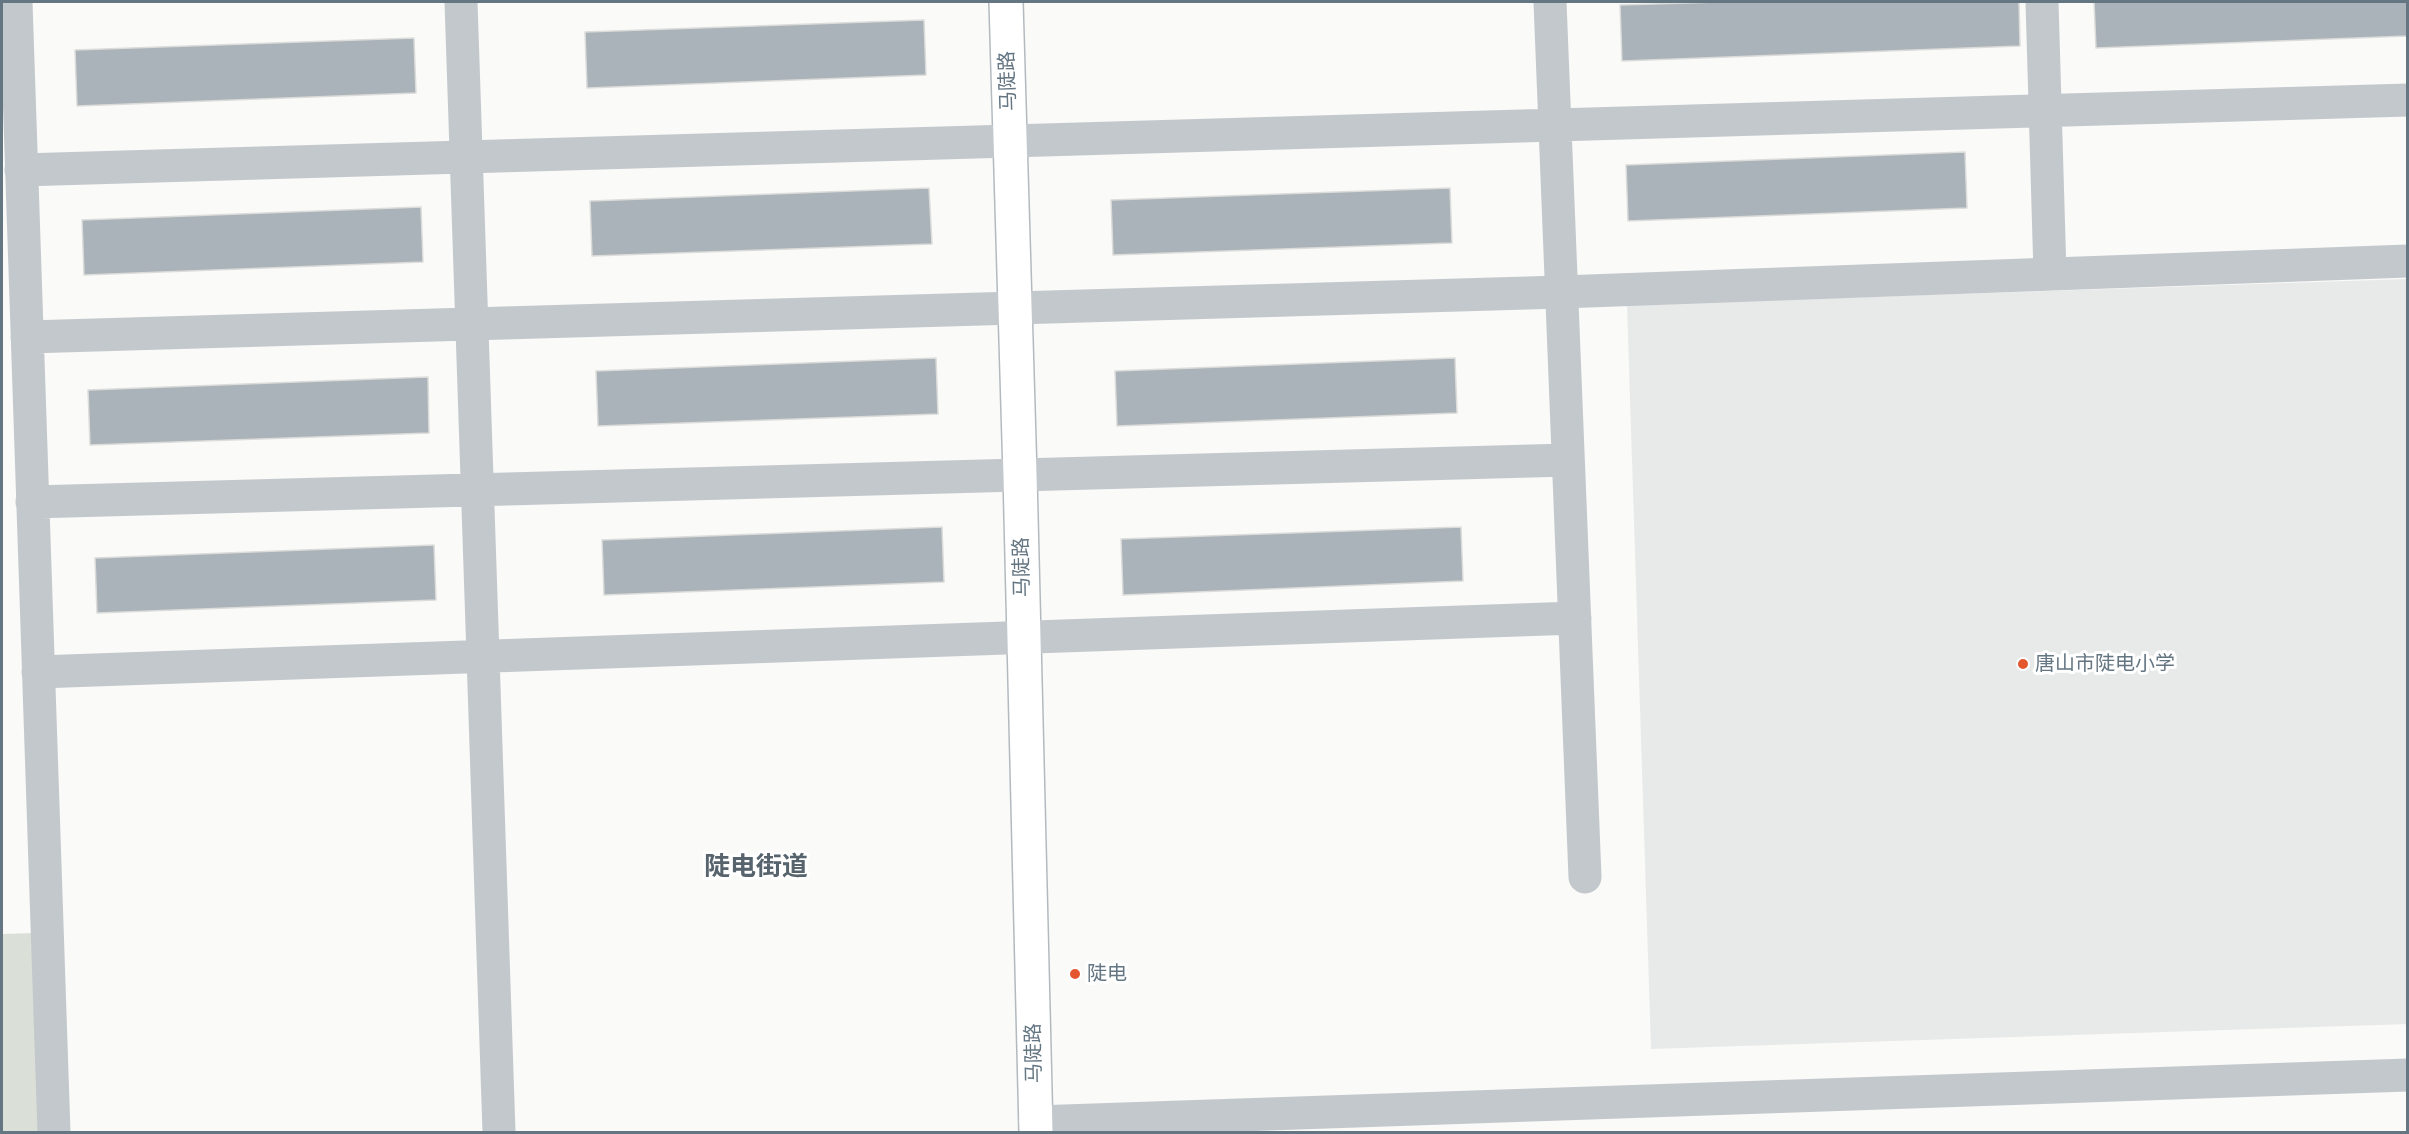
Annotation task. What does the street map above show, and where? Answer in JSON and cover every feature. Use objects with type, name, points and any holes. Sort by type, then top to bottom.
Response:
[{"type":"street","points":[[16,2],[54,1132]]},
{"type":"street","points":[[460,2],[499,1132]]},
{"type":"street","name":"马陡路","points":[[1006,2],[1020,475],[1035,1127]]},
{"type":"street","points":[[1550,2],[1585,877]]},
{"type":"street","points":[[2042,2],[2050,274]]},
{"type":"street","points":[[21,170],[2408,100]]},
{"type":"street","points":[[27,337],[1561,292],[2408,261]]},
{"type":"street","points":[[33,502],[1568,460]]},
{"type":"street","points":[[38,672],[1575,618]]},
{"type":"street","points":[[1035,1127],[2408,1075]]},
{"type":"shaded area","name":"唐山市陡电小学","points":[[2407,279],[2407,1024],[1651,1049],[1627,305]]},
{"type":"shaded area","points":[[36,933],[43,1132],[2,1132],[2,934]]},
{"type":"building","points":[[1719,2],[2019,2],[2020,46],[1622,61],[1620,5]]},
{"type":"building","points":[[2094,2],[2408,2],[2408,36],[2096,48]]},
{"type":"building","points":[[924,20],[926,75],[587,88],[585,32]]},
{"type":"building","points":[[414,38],[416,93],[77,106],[75,50]]},
{"type":"building","points":[[1965,152],[1967,208],[1628,221],[1626,165]]},
{"type":"building","points":[[929,188],[932,244],[592,256],[590,201]]},
{"type":"building","points":[[1450,188],[1452,243],[1113,255],[1111,200]]},
{"type":"building","points":[[421,207],[423,262],[84,275],[82,220]]},
{"type":"building","points":[[936,358],[938,414],[598,426],[596,371]]},
{"type":"building","points":[[1455,358],[1457,413],[1117,426],[1115,371]]},
{"type":"building","points":[[428,377],[429,433],[90,445],[88,390]]},
{"type":"building","points":[[942,527],[944,582],[604,595],[602,540]]},
{"type":"building","points":[[1461,527],[1463,581],[1123,595],[1121,539]]},
{"type":"building","points":[[434,545],[436,600],[97,613],[95,558]]},
{"type":"place","name":"唐山市陡电小学","points":[[2023,664]]},
{"type":"place","name":"陡电","points":[[1075,974]]},
{"type":"district","name":"陡电街道","points":[[756,867]]}]
